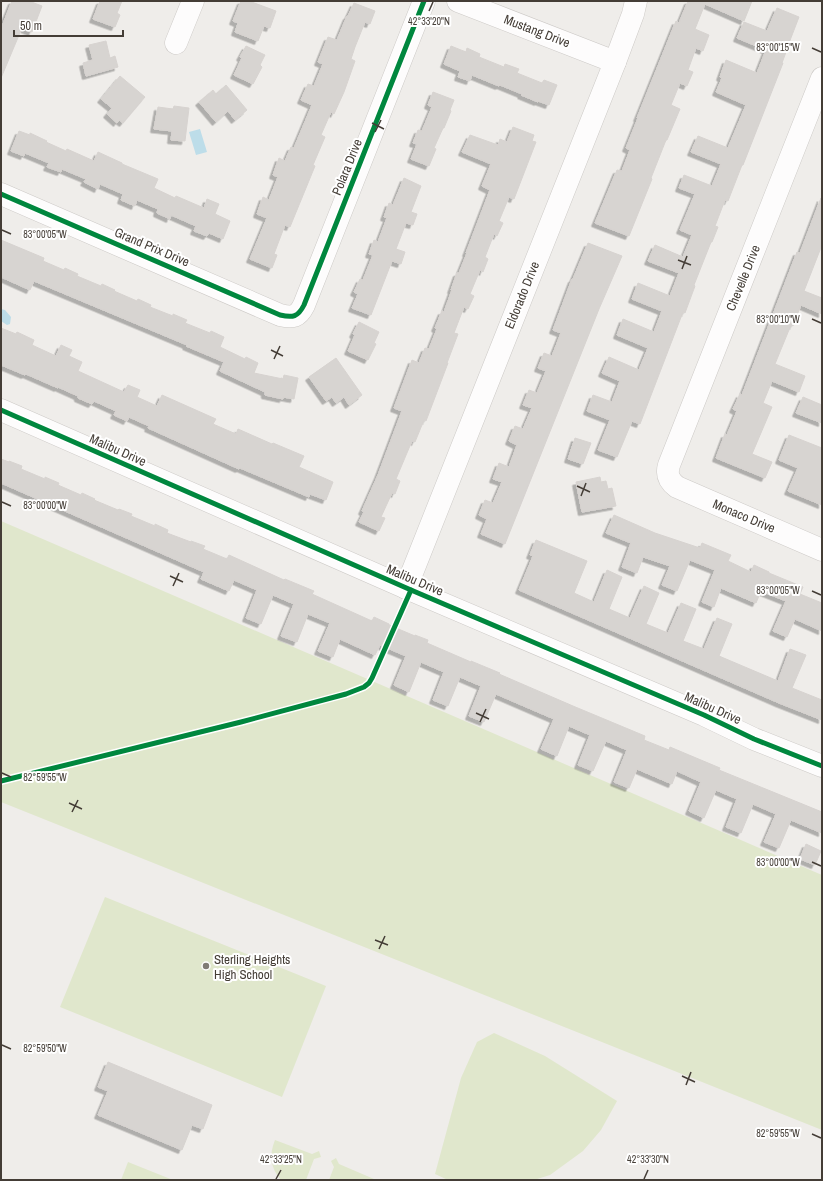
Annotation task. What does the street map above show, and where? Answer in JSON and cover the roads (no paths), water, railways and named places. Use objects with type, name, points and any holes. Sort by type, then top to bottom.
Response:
[{"type":"street","points":[[176,43],[193,1]]},
{"type":"street","name":"Polara Drive","points":[[295,316],[300,312],[304,305],[424,1]]},
{"type":"street","name":"Mustang Drive","points":[[458,1],[615,62]]},
{"type":"street","name":"Eldorado Drive","points":[[406,588],[615,62],[633,14],[636,1]]},
{"type":"street","name":"Chevelle Drive","points":[[669,478],[667,471],[669,464],[822,78]]},
{"type":"street","name":"Grand Prix Drive","points":[[1,194],[280,315],[287,317],[295,316]]},
{"type":"street","name":"Malibu Drive","points":[[1,410],[754,739],[822,766]]},
{"type":"street","name":"Monaco Drive","points":[[669,478],[677,488],[822,550]]},
{"type":"water","points":[[200,129],[207,152],[196,155],[189,132]]},
{"type":"water","points":[[1,309],[5,310],[11,317],[10,324],[7,325],[1,321]]},
{"type":"place","name":"Sterling Heights High School","points":[[206,966]]}]
